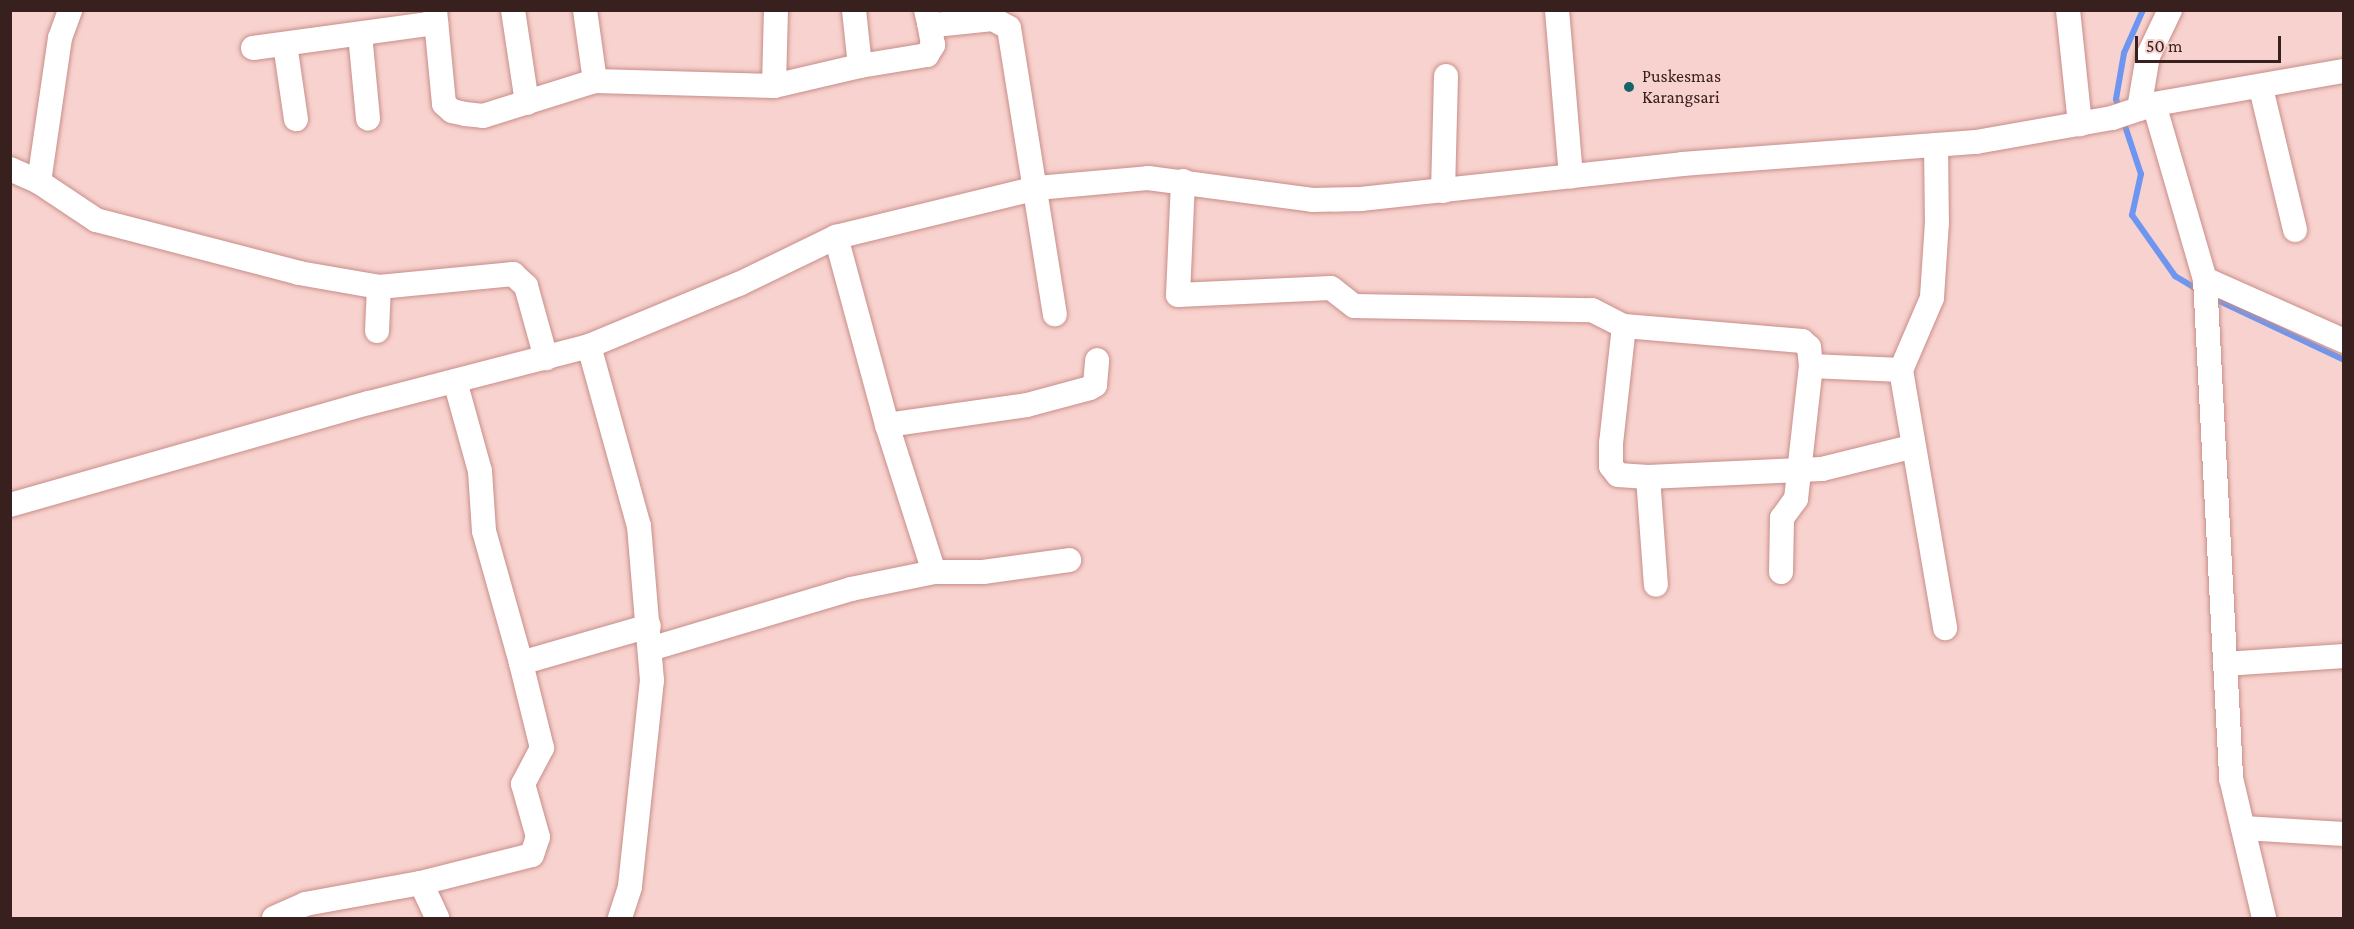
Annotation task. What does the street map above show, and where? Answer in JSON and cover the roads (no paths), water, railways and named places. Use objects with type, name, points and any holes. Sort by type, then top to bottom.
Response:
[{"type":"street","points":[[39,182],[60,38],[70,10]]},
{"type":"street","points":[[513,10],[527,103]]},
{"type":"street","points":[[585,10],[595,81]]},
{"type":"street","points":[[774,86],[776,10]]},
{"type":"street","points":[[854,10],[860,66]]},
{"type":"street","points":[[1557,10],[1571,176]]},
{"type":"street","points":[[2068,10],[2080,124]]},
{"type":"street","points":[[2170,10],[2148,56],[2133,111],[2205,280],[2231,778],[2264,918]]},
{"type":"street","points":[[253,48],[360,34],[436,17],[444,104],[452,111],[483,116],[595,81],[774,86],[860,66],[927,55],[933,45],[928,17],[993,19],[1009,27],[1037,188],[1055,314]]},
{"type":"street","points":[[360,34],[368,119]]},
{"type":"street","points":[[285,44],[296,119]]},
{"type":"street","points":[[10,505],[589,346],[739,284],[836,237],[1037,188],[1148,178],[1313,200],[1443,191],[1571,176],[1936,144],[2080,124],[2133,111],[2343,71]]},
{"type":"street","points":[[1443,191],[1446,76]]},
{"type":"street","points":[[2261,88],[2295,230]]},
{"type":"street","points":[[1936,144],[1935,255],[1932,298],[1901,370],[1911,447],[1945,628]]},
{"type":"street","points":[[10,169],[39,182],[96,220],[299,273],[379,287],[513,274],[526,286],[546,358]]},
{"type":"street","points":[[1183,181],[1178,295],[1331,288],[1354,306],[1592,310],[1624,326],[1802,341],[1809,347],[1811,366],[1796,499],[1782,518],[1781,572]]},
{"type":"street","points":[[836,237],[887,425],[934,572]]},
{"type":"street","points":[[2205,280],[2343,341]]},
{"type":"street","points":[[377,331],[379,287]]},
{"type":"street","points":[[1624,326],[1613,406],[1611,466],[1618,475],[1648,477],[1673,473],[1799,471],[1846,464],[1911,447]]},
{"type":"street","points":[[589,346],[639,526],[650,638],[652,680],[639,810],[630,887],[620,918]]},
{"type":"street","points":[[887,425],[1027,405],[1090,388],[1095,385],[1097,360]]},
{"type":"street","points":[[1811,366],[1901,370]]},
{"type":"street","points":[[274,918],[305,904],[421,884],[532,855],[538,837],[524,780],[542,748],[484,531],[480,471],[455,381]]},
{"type":"street","points":[[1648,477],[1656,585]]},
{"type":"street","points":[[521,663],[650,638],[851,589],[934,572],[983,572],[1069,560]]},
{"type":"street","points":[[2225,664],[2343,656]]},
{"type":"street","points":[[2243,828],[2343,834]]},
{"type":"street","points":[[421,884],[437,918]]},
{"type":"waterway","points":[[2119,110],[2116,99],[2124,53],[2143,10]]},
{"type":"waterway","points":[[2123,120],[2141,174],[2132,215],[2175,276],[2200,291]]},
{"type":"waterway","points":[[2211,297],[2344,360]]},
{"type":"place","name":"Puskesmas Karangsari","points":[[1629,87]]}]
